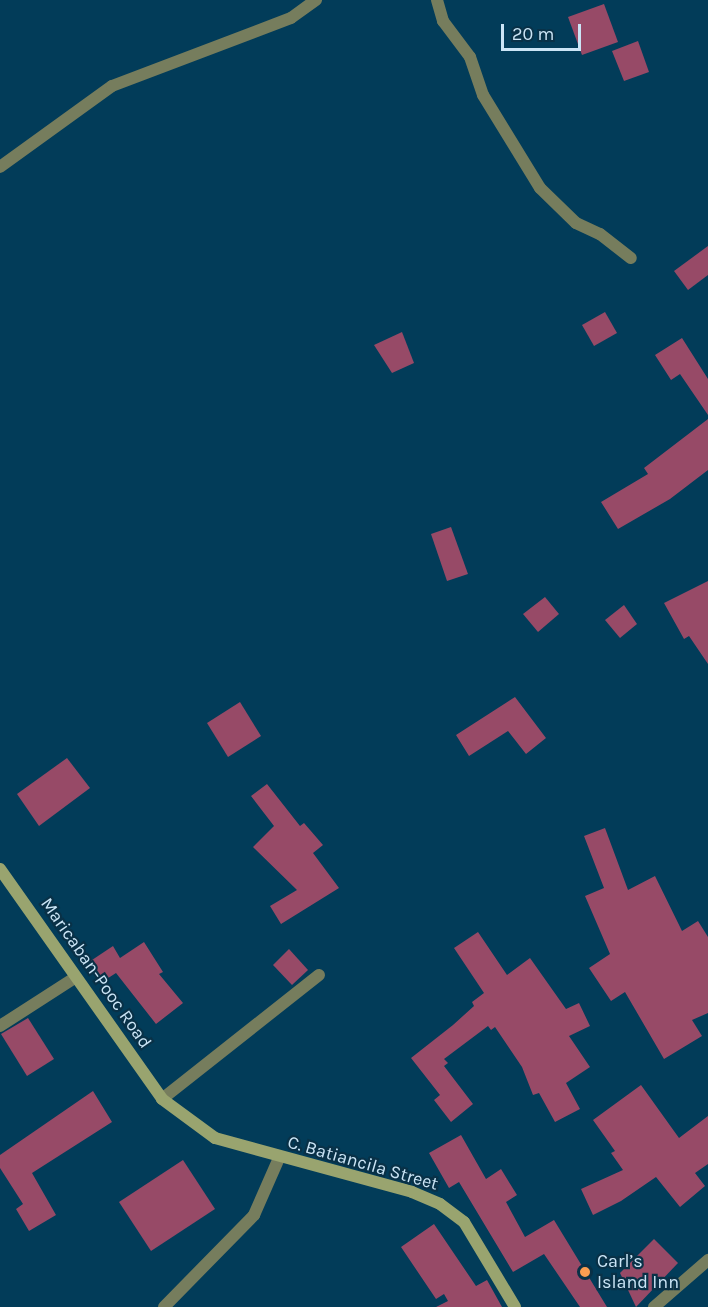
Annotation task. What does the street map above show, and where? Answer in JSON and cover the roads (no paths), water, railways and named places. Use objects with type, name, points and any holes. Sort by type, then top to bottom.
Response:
[{"type":"street","points":[[0,167],[112,86],[291,18],[316,0]]},
{"type":"street","points":[[437,0],[443,21],[470,57],[483,94],[540,188],[576,223],[600,234],[631,258]]},
{"type":"street","name":"Maricaban-Pooc Road","points":[[0,868],[162,1099]]},
{"type":"street","points":[[162,1099],[319,975]]},
{"type":"street","points":[[0,1026],[76,977]]},
{"type":"street","name":"C. Batiancila Street","points":[[162,1099],[215,1138],[279,1158],[412,1192],[440,1204],[464,1222],[514,1307]]},
{"type":"street","points":[[164,1307],[254,1215],[279,1158]]},
{"type":"street","points":[[654,1307],[708,1260]]},
{"type":"place","name":"Carl’s Island Inn","points":[[585,1272]]}]
